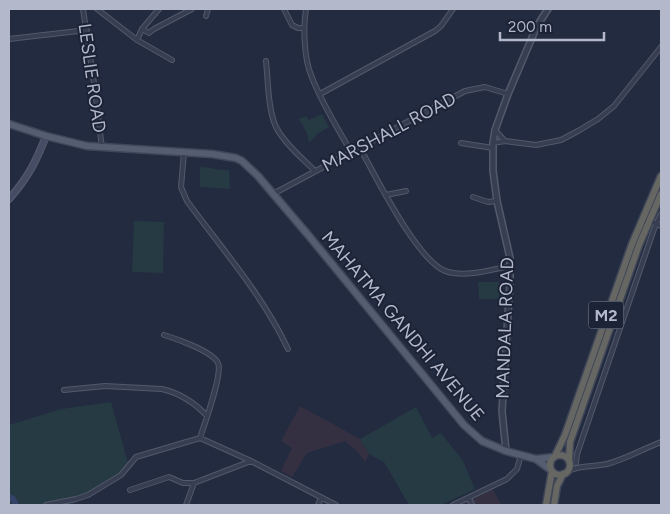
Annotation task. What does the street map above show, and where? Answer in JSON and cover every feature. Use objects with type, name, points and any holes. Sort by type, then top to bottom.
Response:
[{"type":"highway","name":"M2","points":[[546,505],[552,470],[550,461],[562,442],[640,223],[661,176]]},
{"type":"highway","name":"M2","points":[[554,505],[557,486],[570,466],[570,442],[649,220],[661,194]]},
{"type":"highway","points":[[554,456],[561,454],[571,461]]},
{"type":"highway","points":[[552,470],[555,474],[566,473]]},
{"type":"main road","name":"MAHATMA GANDHI AVENUE","points":[[9,124],[46,136],[102,148],[212,154],[236,158],[250,168],[273,194],[464,425],[482,441],[506,451],[536,459],[552,470]]},
{"type":"main road","points":[[9,200],[35,164],[46,136]]},
{"type":"main road","name":"MAHATMA GANDHI AVENUE","points":[[536,459],[554,456]]},
{"type":"street","name":"LESLIE ROAD","points":[[83,9],[102,148]]},
{"type":"street","points":[[97,9],[137,40],[172,60]]},
{"type":"street","points":[[137,40],[142,29],[159,9]]},
{"type":"street","points":[[142,29],[149,33],[192,9]]},
{"type":"street","points":[[206,16],[208,9]]},
{"type":"street","points":[[284,9],[292,25],[304,28]]},
{"type":"street","points":[[306,9],[304,28],[309,68],[320,94],[351,152]]},
{"type":"street","points":[[320,94],[435,31],[453,9]]},
{"type":"street","name":"MANDALA ROAD","points":[[506,451],[502,411],[510,266],[508,247],[497,201],[493,171],[493,146],[495,130],[508,94],[537,26],[548,9]]},
{"type":"street","points":[[9,39],[86,30]]},
{"type":"street","points":[[495,130],[505,140],[529,145],[561,140],[598,119],[614,106],[661,47]]},
{"type":"street","points":[[266,61],[273,118],[277,128],[293,149],[316,171]]},
{"type":"street","name":"MARSHALL ROAD","points":[[273,194],[465,91],[485,87],[508,94]]},
{"type":"street","points":[[462,142],[493,146],[505,140]]},
{"type":"street","points":[[360,148],[405,227],[440,269],[457,274],[510,266]]},
{"type":"street","points":[[184,152],[182,192],[273,318],[288,349]]},
{"type":"street","points":[[386,195],[406,191]]},
{"type":"street","points":[[473,197],[488,202],[497,201]]},
{"type":"street","points":[[588,467],[571,461],[577,454],[661,214]]},
{"type":"street","points":[[640,223],[649,220],[661,226]]},
{"type":"street","points":[[164,335],[200,350],[214,358],[219,365],[219,372],[200,438]]},
{"type":"street","points":[[591,384],[600,387]]},
{"type":"street","points":[[64,390],[104,386],[162,389],[171,391],[188,400],[207,416]]},
{"type":"street","points":[[46,505],[88,495],[121,475],[136,457],[200,438],[251,461],[336,505]]},
{"type":"street","points":[[566,473],[575,468],[605,465],[661,442]]},
{"type":"street","points":[[453,505],[507,480],[517,469],[521,455]]},
{"type":"street","points":[[130,490],[169,477],[183,483],[194,483],[251,461]]},
{"type":"street","points":[[186,505],[194,483]]},
{"type":"street","points":[[318,505],[321,498]]},
{"type":"street","points":[[470,498],[472,505]]},
{"type":"shaded area","points":[[322,114],[329,127],[317,134],[309,143],[307,133],[299,119],[306,116],[309,120]]},
{"type":"shaded area","points":[[200,167],[229,170],[230,189],[200,187]]},
{"type":"shaded area","points":[[134,221],[164,222],[163,273],[132,272]]},
{"type":"shaded area","points":[[478,282],[499,282],[499,299],[479,299]]},
{"type":"shaded area","points":[[111,402],[130,470],[71,505],[9,505],[9,425],[61,409]]},
{"type":"shaded area","points":[[300,406],[360,439],[369,454],[365,462],[358,452],[345,441],[307,453],[292,477],[281,471],[292,448],[281,441]]},
{"type":"shaded area","points":[[416,407],[432,438],[441,433],[463,461],[475,489],[441,505],[409,505],[384,462],[369,454],[360,439]]},
{"type":"shaded area","points":[[493,489],[501,505],[461,505]]},
{"type":"waterway","points":[[9,497],[13,499],[16,505]]}]
